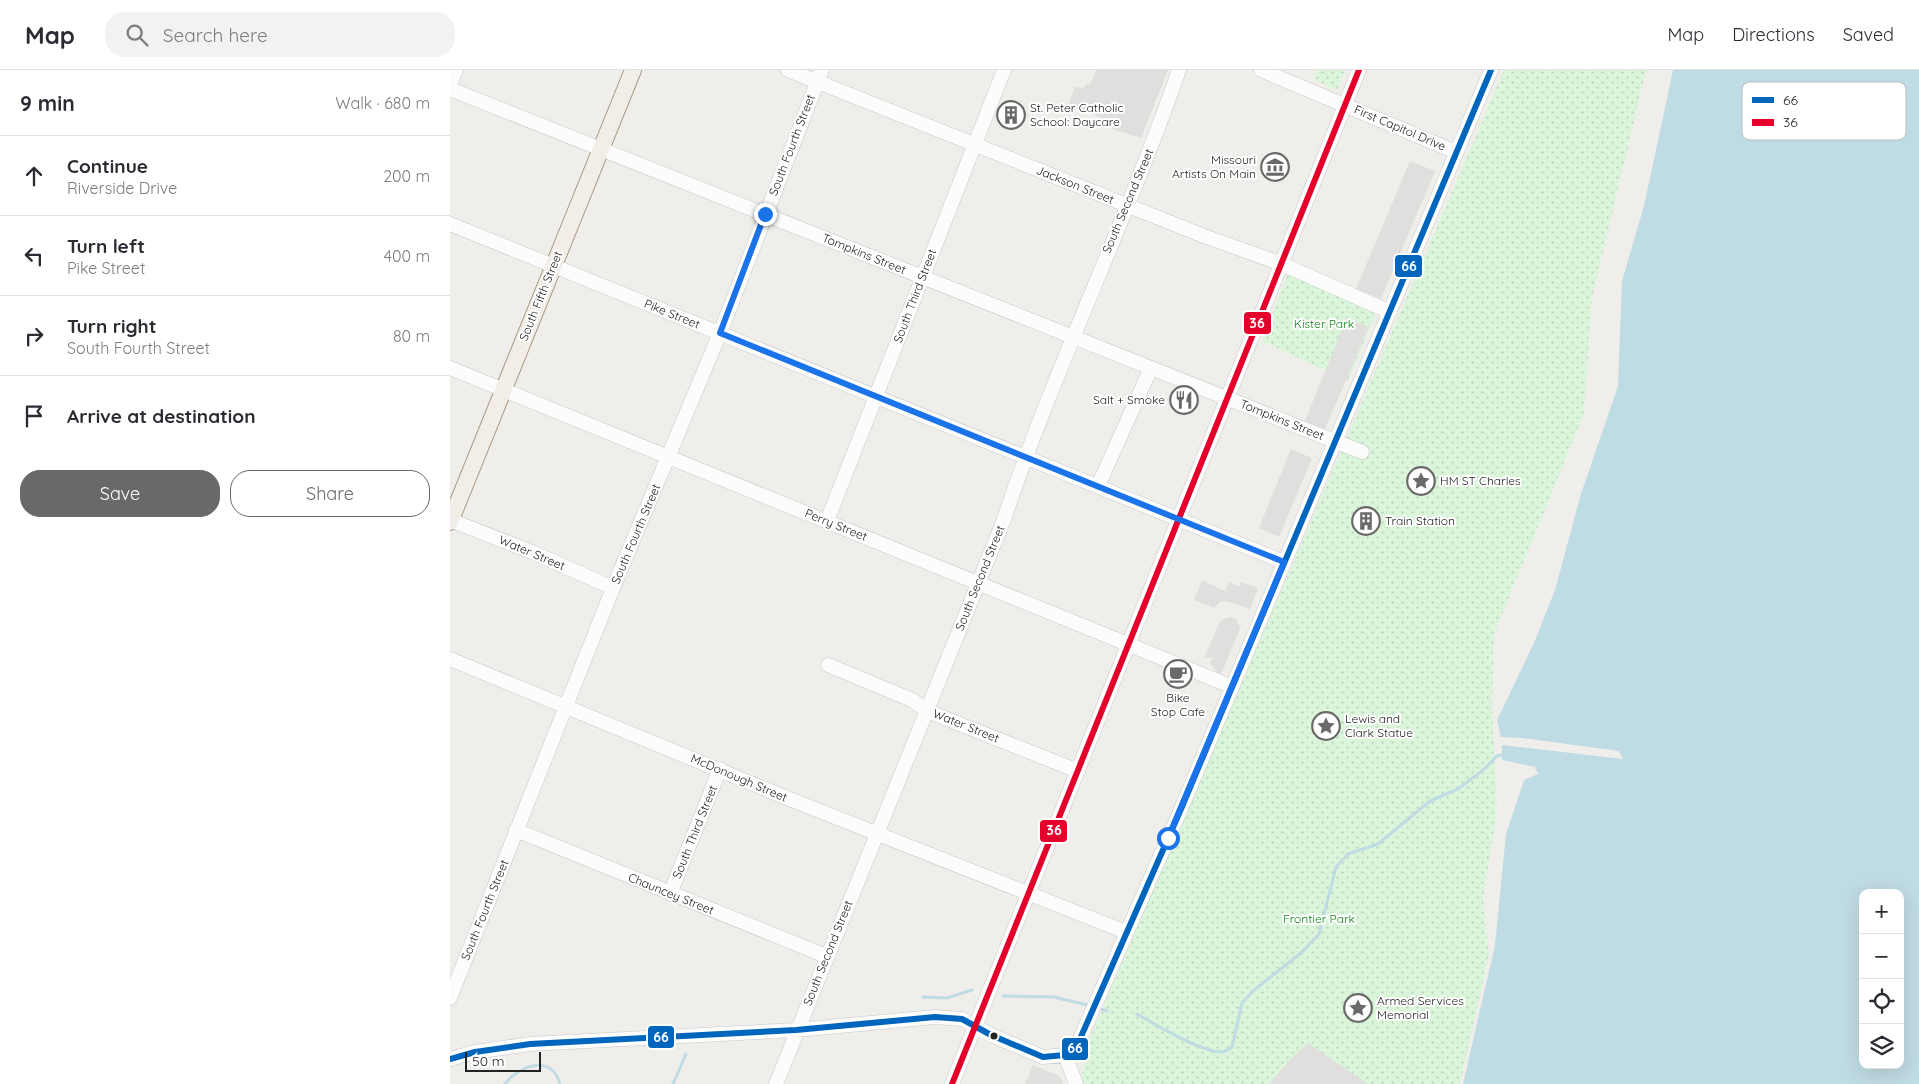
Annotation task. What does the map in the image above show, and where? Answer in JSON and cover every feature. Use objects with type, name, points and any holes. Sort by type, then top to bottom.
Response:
[{"type":"main road","name":"South Fifth Street","points":[[450,521],[633,70]]},
{"type":"street","points":[[450,84],[456,70]]},
{"type":"street","name":"Jackson Street","points":[[788,70],[819,76],[975,144],[1204,236],[1282,264],[1390,312]]},
{"type":"street","name":"South Third Street","points":[[826,521],[1004,70]]},
{"type":"street","name":"South Second Street","points":[[776,1084],[796,1030],[878,834],[1003,522],[1025,456],[1127,205],[1179,70]]},
{"type":"street","name":"First Capitol Drive","points":[[1261,70],[1456,152]]},
{"type":"street","points":[[952,1084],[1030,894],[1359,70]]},
{"type":"street","points":[[450,1059],[475,1052],[530,1044],[796,1030],[935,1017],[962,1019],[991,1035],[1043,1057],[1065,1055],[1076,1048],[1181,809],[1491,70]]},
{"type":"street","name":"South Fourth Street","points":[[450,998],[613,588],[720,333],[819,76]]},
{"type":"street","name":"Tompkins Street","points":[[450,88],[1362,452]]},
{"type":"street","name":"Pike Street","points":[[450,224],[1284,562]]},
{"type":"street","name":"Perry Street","points":[[450,368],[1130,643],[1223,683]]},
{"type":"street","points":[[1098,486],[1151,368]]},
{"type":"street","name":"Water Street","points":[[450,521],[532,552],[613,588]]},
{"type":"street","name":"McDonough Street","points":[[450,659],[878,834],[1126,932]]},
{"type":"street","name":"Water Street","points":[[828,666],[912,700],[927,711],[1078,771]]},
{"type":"street","name":"South Third Street","points":[[670,894],[720,770]]},
{"type":"street","name":"Chauncey Street","points":[[516,830],[826,956]]},
{"type":"street","points":[[1065,1055],[1076,1084]]},
{"type":"green space","points":[[1317,70],[1345,70],[1337,90],[1314,80]]},
{"type":"green space","name":"Frontier Park","points":[[1504,70],[1646,70],[1592,298],[1584,414],[1494,634],[1492,704],[1497,813],[1483,898],[1489,954],[1460,1084],[1080,1084],[1087,1052],[1085,1050]]},
{"type":"green space","name":"Kister Park","points":[[1291,265],[1381,301],[1348,381],[1262,341]]},
{"type":"shaded area","points":[[1096,70],[1168,70],[1141,138],[1103,126],[1105,120],[1069,103],[1075,87],[1084,88],[1086,84],[1090,85]]},
{"type":"shaded area","points":[[1410,161],[1435,171],[1381,299],[1356,289]]},
{"type":"shaded area","points":[[1347,317],[1369,327],[1325,429],[1305,421]]},
{"type":"shaded area","points":[[1291,449],[1312,458],[1279,537],[1259,528]]},
{"type":"shaded area","points":[[1202,580],[1225,591],[1229,582],[1239,587],[1241,582],[1258,588],[1250,609],[1226,601],[1220,602],[1214,608],[1194,600]]},
{"type":"shaded area","points":[[1229,617],[1236,619],[1240,629],[1220,676],[1210,663],[1212,657],[1204,658],[1220,621]]},
{"type":"shaded area","points":[[1308,1043],[1368,1084],[1269,1084]]},
{"type":"shaded area","points":[[1033,1065],[1055,1074],[1061,1078],[1063,1084],[1025,1084]]},
{"type":"water","points":[[1673,70],[1919,70],[1919,1084],[1463,1084],[1495,945],[1506,834],[1524,780],[1538,774],[1535,767],[1502,760],[1502,745],[1623,759],[1619,751],[1501,737],[1497,720],[1534,643],[1555,590],[1581,494],[1618,386],[1622,281],[1644,206]]},
{"type":"waterway","points":[[1137,1014],[1203,1048],[1222,1052],[1232,1047],[1242,1003],[1253,991],[1302,952],[1319,934],[1336,867],[1348,854],[1378,844],[1430,801],[1458,789],[1482,771],[1497,756],[1505,754]]},
{"type":"waterway","points":[[923,997],[947,998],[972,990]]},
{"type":"waterway","points":[[1003,996],[1054,997],[1091,1006]]},
{"type":"waterway","points":[[1097,1008],[1107,1011]]},
{"type":"waterway","points":[[673,1084],[686,1054]]},
{"type":"waterway","points":[[505,1084],[518,1072],[535,1066],[543,1066],[550,1069],[556,1075],[560,1084]]},
{"type":"transit line","name":"36","points":[[952,1084],[1359,70]]},
{"type":"transit line","name":"66","points":[[450,1059],[475,1052],[530,1044],[796,1030],[935,1017],[962,1019],[991,1035],[1043,1057],[1065,1055],[1076,1048],[1181,809],[1491,70]]},
{"type":"place","name":"St. Peter Catholic School: Daycare","points":[[1011,115]]},
{"type":"place","name":"Missouri Artists On Main","points":[[1275,167]]},
{"type":"place","name":"Salt + Smoke","points":[[1184,400]]},
{"type":"place","name":"HM ST Charles","points":[[1421,481]]},
{"type":"place","name":"Train Station","points":[[1366,521]]},
{"type":"place","name":"Bike Stop Cafe","points":[[1178,674]]},
{"type":"place","name":"Lewis and Clark Statue","points":[[1326,726]]},
{"type":"place","name":"Armed Services Memorial","points":[[1358,1008]]},
{"type":"route","points":[[765,214],[720,333],[1284,562],[1168,838]]}]
